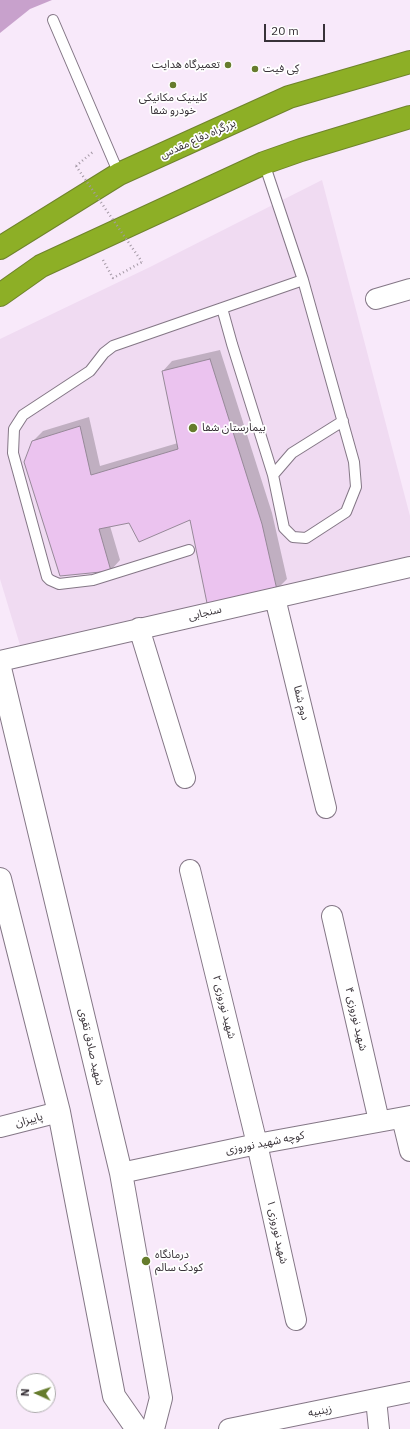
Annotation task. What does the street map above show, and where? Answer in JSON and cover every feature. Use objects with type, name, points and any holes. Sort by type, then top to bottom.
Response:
[{"type":"highway","name":"بزرگراه دفاع مقدس","points":[[0,248],[119,174],[289,97],[410,62]]},
{"type":"highway","points":[[0,295],[41,266],[264,162],[410,117]]},
{"type":"main road","name":"شهید صادق تقوی","points":[[0,668],[121,1173],[161,1398],[153,1429]]},
{"type":"main road","points":[[1,885],[59,1112],[114,1396],[137,1429]]},
{"type":"street","points":[[376,299],[410,289]]},
{"type":"street","name":"سنجابی","points":[[0,661],[410,567]]},
{"type":"street","name":"دوم شفا","points":[[275,598],[326,808]]},
{"type":"street","points":[[139,628],[185,778]]},
{"type":"street","name":"شهید نوروزی ۲","points":[[190,870],[257,1144]]},
{"type":"street","name":"شهید نوروزی ۴","points":[[332,916],[379,1121]]},
{"type":"street","name":"پاییزان","points":[[0,1127],[59,1112]]},
{"type":"street","points":[[406,1117],[410,1151]]},
{"type":"street","name":"کوچه شهید نوروزی","points":[[121,1173],[257,1144],[406,1117]]},
{"type":"street","name":"شهید نوروزی ۱","points":[[257,1144],[296,1320]]},
{"type":"street","name":"زینبیه","points":[[229,1429],[410,1392]]},
{"type":"street","points":[[376,1399],[379,1429]]},
{"type":"lane","points":[[52,20],[119,174]]},
{"type":"lane","points":[[222,308],[273,475],[284,528],[293,537],[306,538],[346,512],[356,487],[354,462],[302,280],[264,162]]},
{"type":"lane","points":[[189,550],[93,580],[59,584],[50,580],[47,577],[13,453],[14,429],[23,415],[90,371],[104,354],[113,346],[302,280]]},
{"type":"lane","points":[[273,475],[292,453],[343,422]]},
{"type":"path","points":[[97,148],[76,166],[142,262],[113,278]]},
{"type":"shaded area","points":[[0,0],[52,0],[30,9],[0,33]]},
{"type":"shaded area","name":"بیمارستان شفا","points":[[322,180],[410,516],[410,557],[23,655],[0,579],[0,339],[150,267]]},
{"type":"building","points":[[210,359],[262,524],[277,590],[208,608],[190,520],[139,542],[129,523],[99,529],[111,571],[60,576],[24,462],[32,441],[80,426],[91,475],[178,449],[162,371]]},
{"type":"place","name":"تعمیرگاه هدایت","points":[[228,65]]},
{"type":"place","name":"کِی فیت","points":[[255,69]]},
{"type":"place","name":"کلینیک مکانیکی خودرو شفا","points":[[173,85]]},
{"type":"place","name":"بیمارستان شفا","points":[[193,428]]},
{"type":"place","name":"درمانگاه کودک سالم","points":[[146,1261]]}]
